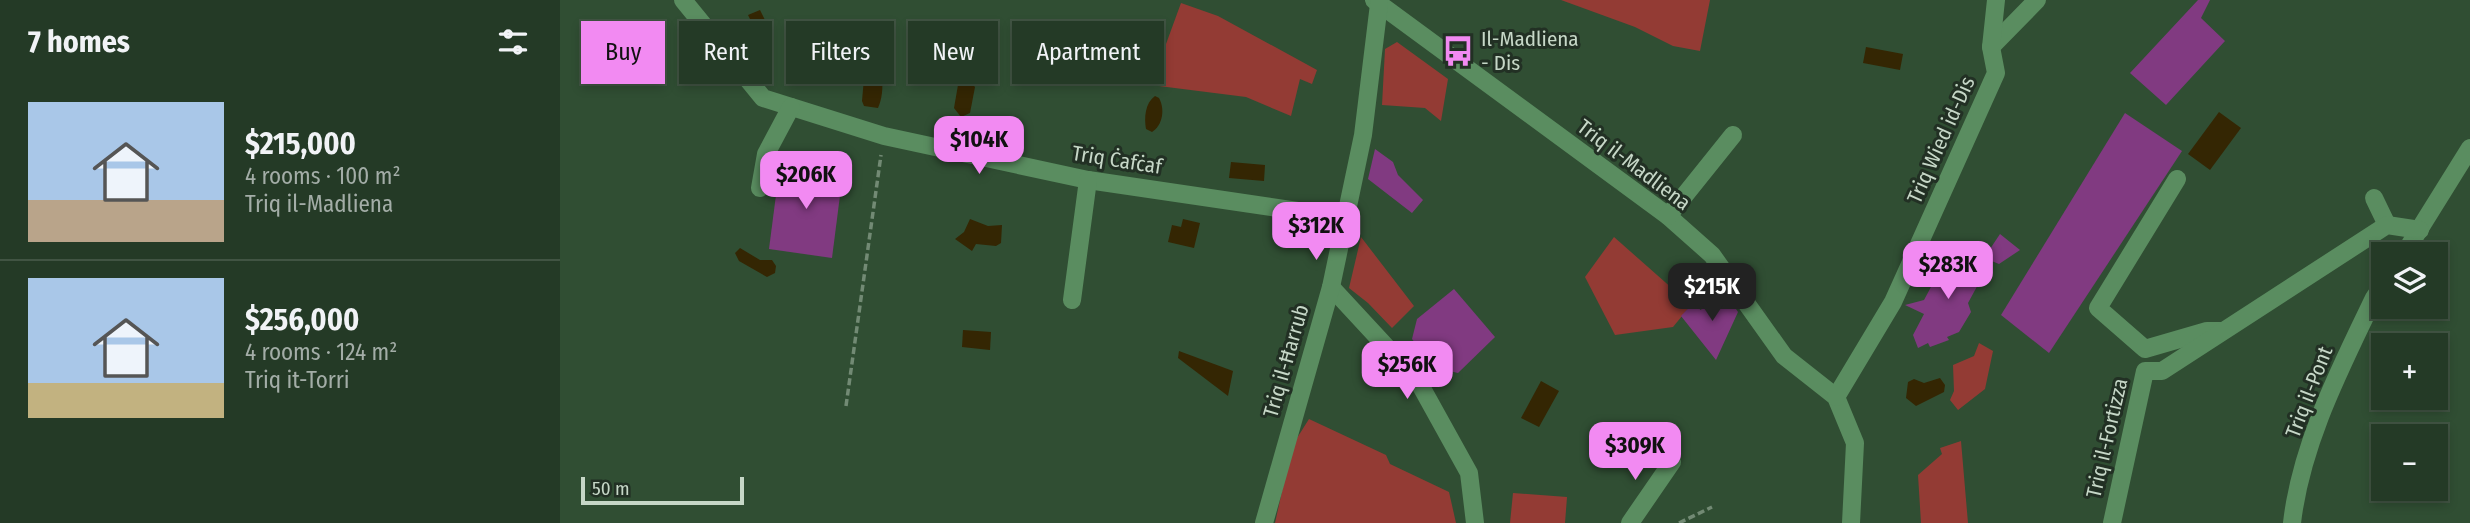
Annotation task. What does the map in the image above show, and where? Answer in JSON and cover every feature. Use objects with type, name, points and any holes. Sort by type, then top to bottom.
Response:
[{"type":"street","name":"Triq Ċafċaf","points":[[683,0],[763,98],[884,136],[1087,180],[1345,218]]},
{"type":"street","name":"Triq Wied id-Dis","points":[[1836,397],[1893,302],[1996,73],[1991,47],[1996,0]]},
{"type":"street","points":[[1991,47],[2037,0]]},
{"type":"street","name":"Triq il-Madliena","points":[[1377,2],[1668,216],[1712,256],[1784,356],[1836,397]]},
{"type":"street","name":"Triq il-Ħarrub","points":[[1264,523],[1331,286],[1363,135],[1377,2]]},
{"type":"street","points":[[760,188],[766,154],[791,107]]},
{"type":"street","points":[[1668,216],[1733,135]]},
{"type":"street","points":[[2412,242],[2470,148]]},
{"type":"street","name":"Triq il-Fortizza","points":[[2177,178],[2098,308],[2145,349],[2207,331],[2226,331]]},
{"type":"street","points":[[1072,300],[1087,180]]},
{"type":"street","points":[[2374,198],[2387,225],[2420,230]]},
{"type":"street","name":"Triq il-Fortizza","points":[[2112,523],[2145,371],[2162,371],[2387,225]]},
{"type":"street","points":[[1331,286],[1419,381],[1469,473],[1475,523]]},
{"type":"street","name":"Triq il-Pont","points":[[2292,523],[2295,500],[2327,396],[2371,304]]},
{"type":"street","points":[[1836,397],[1855,443],[1851,523]]},
{"type":"street","points":[[1630,523],[1672,462]]},
{"type":"path","points":[[846,406],[884,136]]},
{"type":"path","points":[[1679,523],[1712,507]]},
{"type":"shaded area","points":[[1561,0],[1710,0],[1700,51],[1673,46],[1635,27]]},
{"type":"shaded area","points":[[1181,3],[1218,16],[1317,70],[1312,84],[1300,79],[1291,116],[1246,97],[1151,85],[1164,84],[1164,49]]},
{"type":"shaded area","points":[[760,10],[766,21],[751,21],[748,15]]},
{"type":"shaded area","points":[[1397,42],[1448,79],[1441,121],[1425,108],[1382,105],[1385,49]]},
{"type":"shaded area","points":[[1866,47],[1903,54],[1900,70],[1863,63]]},
{"type":"shaded area","points":[[863,84],[882,84],[878,108],[864,106]]},
{"type":"shaded area","points":[[972,84],[975,87],[970,113],[961,117],[954,108],[958,85]]},
{"type":"shaded area","points":[[1155,96],[1161,102],[1162,112],[1159,125],[1152,132],[1146,129],[1145,116],[1149,103]]},
{"type":"shaded area","points":[[2219,112],[2241,128],[2210,170],[2188,154]]},
{"type":"shaded area","points":[[1231,162],[1265,165],[1264,181],[1229,178]]},
{"type":"shaded area","points":[[970,219],[988,226],[1002,225],[1001,243],[996,246],[976,244],[972,251],[955,239],[964,232]]},
{"type":"shaded area","points":[[1183,219],[1200,223],[1194,248],[1168,242],[1172,225],[1181,227]]},
{"type":"shaded area","points":[[1361,237],[1414,306],[1392,328],[1349,288]]},
{"type":"shaded area","points":[[1614,237],[1691,305],[1673,327],[1615,335],[1585,277]]},
{"type":"shaded area","points":[[740,248],[760,260],[772,260],[776,266],[775,273],[767,277],[739,261],[735,253]]},
{"type":"shaded area","points":[[963,330],[991,332],[990,350],[962,347]]},
{"type":"shaded area","points":[[1979,343],[1993,351],[1985,389],[1958,410],[1950,400],[1954,391],[1953,365],[1974,356]]},
{"type":"shaded area","points":[[1179,351],[1233,371],[1228,396],[1178,358]]},
{"type":"shaded area","points":[[1940,378],[1945,385],[1944,392],[1916,406],[1906,398],[1908,382],[1914,379],[1924,383]]},
{"type":"shaded area","points":[[1541,381],[1559,391],[1539,427],[1521,418]]},
{"type":"shaded area","points":[[1309,419],[1386,455],[1390,464],[1449,492],[1456,523],[1275,523],[1292,446]]},
{"type":"shaded area","points":[[1961,441],[1968,523],[1921,523],[1918,475],[1942,454],[1940,448]]},
{"type":"shaded area","points":[[1513,493],[1567,497],[1565,523],[1510,523]]},
{"type":"building","points":[[2198,0],[2210,0],[2201,18],[2225,41],[2166,105],[2130,73]]},
{"type":"building","points":[[2125,113],[2182,151],[2049,353],[2001,315]]},
{"type":"building","points":[[1375,149],[1393,162],[1398,175],[1423,200],[1412,213],[1368,179]]},
{"type":"building","points":[[780,164],[843,172],[832,258],[769,249]]},
{"type":"building","points":[[2000,234],[2020,250],[1999,264],[1984,258]]},
{"type":"building","points":[[1956,252],[1987,268],[1968,303],[1971,312],[1959,332],[1947,337],[1949,340],[1930,347],[1928,343],[1918,348],[1913,335],[1924,314],[1905,305],[1924,300],[1946,259],[1950,261]]},
{"type":"building","points":[[1454,289],[1495,337],[1458,373],[1436,368],[1412,339],[1417,319]]},
{"type":"building","points":[[1728,297],[1738,312],[1716,360],[1681,316],[1698,298],[1700,310]]},
{"type":"place","name":"Il-Madliena - Dis","points":[[1458,51]]}]
